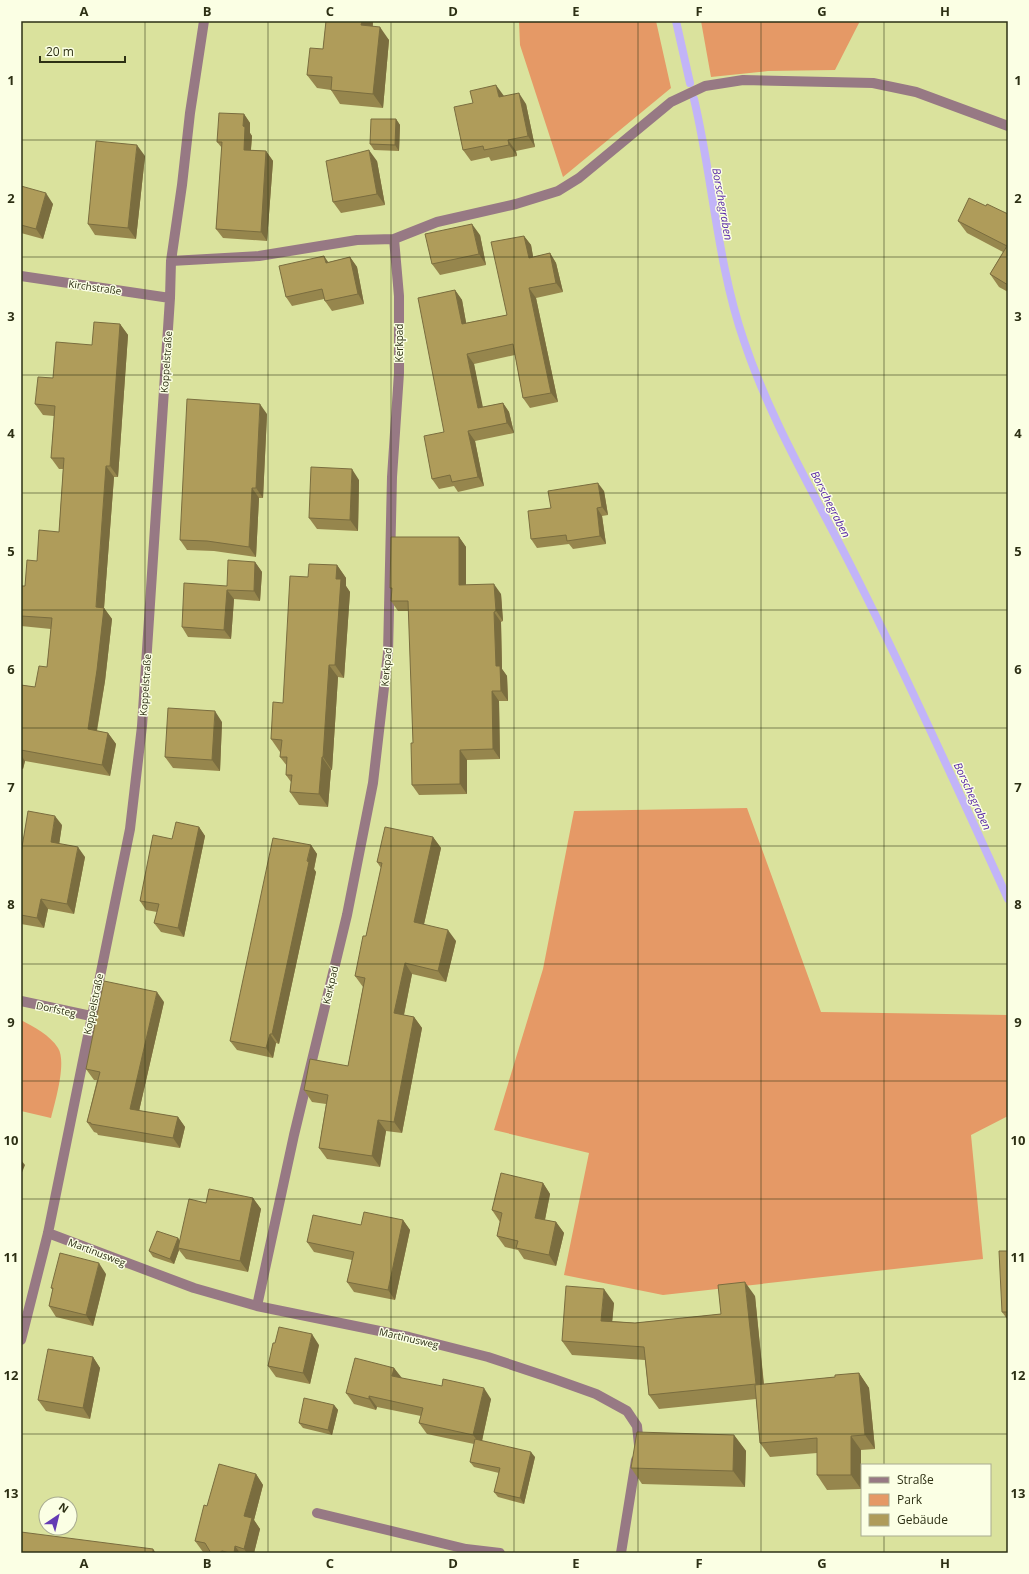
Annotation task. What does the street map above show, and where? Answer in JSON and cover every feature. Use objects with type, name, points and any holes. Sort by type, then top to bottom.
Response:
[{"type":"street","name":"Koppelstraße","points":[[21,1340],[48,1233],[130,829],[142,726],[170,298],[171,261],[182,185],[190,113],[204,21]]},
{"type":"street","points":[[171,261],[259,256],[357,240],[394,239],[437,222],[516,204],[558,191],[579,178],[671,102],[705,86],[743,80],[873,83],[916,92],[1008,126]]},
{"type":"street","name":"Kerkpad","points":[[256,1306],[294,1135],[347,915],[373,783],[388,653],[392,477],[399,373],[399,296],[394,239]]},
{"type":"street","name":"Kirchstraße","points":[[21,276],[170,298]]},
{"type":"street","name":"Dorfsteg","points":[[21,1001],[91,1016]]},
{"type":"street","name":"Martinusweg","points":[[48,1233],[194,1288],[256,1306],[409,1337],[488,1357],[596,1394],[627,1411],[637,1426],[639,1442],[621,1553]]},
{"type":"street","points":[[317,1513],[466,1549],[500,1553]]},
{"type":"green space","points":[[519,21],[656,21],[671,88],[563,177],[520,45]]},
{"type":"green space","points":[[701,21],[860,21],[835,70],[768,71],[711,77]]},
{"type":"green space","points":[[747,808],[821,1012],[1008,1015],[1008,1116],[971,1135],[983,1259],[663,1295],[564,1275],[589,1153],[494,1130],[543,969],[574,811]]},
{"type":"green space","points":[[21,1020],[51,1039],[58,1048],[60,1054],[61,1072],[51,1118],[21,1111]]},
{"type":"building","points":[[326,21],[362,21],[361,25],[380,27],[373,94],[331,90],[332,77],[307,75],[310,48],[323,49]]},
{"type":"building","points":[[496,85],[499,97],[519,93],[528,136],[508,140],[509,145],[484,150],[483,146],[463,150],[454,107],[473,103],[470,91]]},
{"type":"building","points":[[219,113],[244,114],[244,150],[266,151],[261,232],[216,229],[222,142],[217,142]]},
{"type":"building","points":[[371,119],[396,119],[395,145],[370,144]]},
{"type":"building","points":[[96,141],[137,145],[128,228],[88,224]]},
{"type":"building","points":[[369,150],[377,194],[333,202],[326,161]]},
{"type":"building","points":[[21,186],[46,193],[36,229],[21,225]]},
{"type":"building","points":[[969,198],[986,206],[987,204],[1008,214],[1008,285],[990,274],[1007,246],[958,221]]},
{"type":"building","points":[[472,224],[479,254],[432,264],[425,234]]},
{"type":"building","points":[[524,236],[529,258],[550,253],[556,283],[529,288],[551,393],[523,398],[513,344],[467,354],[478,408],[503,403],[507,423],[468,431],[478,477],[452,482],[450,475],[432,479],[424,436],[444,432],[418,298],[455,290],[462,324],[507,315],[491,242]]},
{"type":"building","points":[[324,256],[326,263],[350,257],[358,294],[325,301],[322,289],[286,297],[279,266]]},
{"type":"building","points":[[94,322],[120,324],[110,466],[106,466],[96,607],[104,608],[88,729],[108,733],[102,765],[21,750],[21,685],[35,687],[39,666],[47,667],[52,618],[21,616],[21,586],[25,586],[27,560],[37,561],[39,530],[59,532],[64,458],[51,458],[55,406],[35,404],[38,377],[53,378],[56,342],[92,345]]},
{"type":"building","points":[[187,399],[260,404],[256,488],[252,488],[249,547],[207,541],[180,540]]},
{"type":"building","points":[[311,467],[352,469],[350,520],[309,518]]},
{"type":"building","points":[[598,483],[602,507],[597,508],[600,536],[567,541],[566,535],[531,539],[528,511],[551,508],[548,491]]},
{"type":"building","points":[[391,537],[459,537],[459,585],[494,584],[496,611],[494,612],[496,666],[500,666],[501,691],[492,691],[493,749],[460,750],[460,784],[412,785],[411,743],[413,743],[408,601],[391,601]]},
{"type":"building","points":[[228,560],[255,562],[254,591],[227,590],[224,630],[182,627],[184,583],[227,586]]},
{"type":"building","points":[[309,564],[337,565],[336,579],[341,579],[335,665],[329,665],[319,794],[290,792],[292,775],[286,775],[287,757],[280,757],[282,740],[271,739],[273,702],[283,703],[290,576],[308,577]]},
{"type":"building","points":[[168,708],[215,711],[212,760],[165,757]]},
{"type":"building","points":[[28,811],[55,816],[51,842],[78,847],[67,904],[41,899],[37,918],[21,915],[21,853]]},
{"type":"building","points":[[176,822],[199,827],[178,928],[154,923],[159,904],[140,901],[153,835],[172,839]]},
{"type":"building","points":[[385,827],[433,837],[414,922],[448,930],[438,971],[405,963],[394,1013],[414,1017],[394,1122],[378,1120],[372,1156],[319,1148],[328,1095],[304,1090],[310,1059],[348,1066],[365,978],[355,976],[363,936],[366,936],[382,863],[377,862]]},
{"type":"building","points":[[273,838],[311,845],[307,861],[309,862],[272,1034],[270,1034],[266,1048],[230,1041]]},
{"type":"building","points":[[104,981],[157,992],[130,1109],[178,1117],[173,1138],[91,1124],[87,1122],[100,1072],[86,1069]]},
{"type":"building","points":[[501,1173],[543,1183],[535,1218],[556,1222],[549,1255],[516,1248],[518,1241],[497,1236],[502,1213],[492,1210]]},
{"type":"building","points":[[209,1189],[253,1198],[240,1261],[178,1248],[189,1199],[206,1203]]},
{"type":"building","points":[[364,1212],[403,1220],[388,1290],[347,1282],[354,1252],[307,1242],[313,1215],[361,1225]]},
{"type":"building","points":[[157,1231],[178,1238],[170,1259],[149,1251]]},
{"type":"building","points":[[999,1251],[1008,1251],[1008,1312],[1002,1312]]},
{"type":"building","points":[[60,1253],[99,1263],[86,1315],[49,1306],[53,1288],[51,1288]]},
{"type":"building","points":[[745,1282],[756,1384],[649,1395],[644,1347],[562,1341],[566,1286],[604,1289],[601,1321],[635,1323],[721,1314],[718,1285]]},
{"type":"building","points":[[279,1327],[312,1334],[303,1373],[268,1366],[273,1343],[275,1343]]},
{"type":"building","points":[[48,1349],[93,1357],[83,1408],[38,1400]]},
{"type":"building","points":[[355,1358],[394,1368],[392,1376],[442,1386],[443,1379],[484,1388],[473,1435],[419,1423],[423,1408],[369,1396],[369,1399],[346,1393]]},
{"type":"building","points":[[859,1373],[865,1435],[851,1436],[851,1475],[817,1475],[817,1438],[760,1443],[755,1385],[835,1377],[835,1375]]},
{"type":"building","points":[[304,1398],[334,1405],[328,1430],[299,1423]]},
{"type":"building","points":[[637,1432],[734,1435],[733,1471],[631,1468]]},
{"type":"building","points":[[475,1439],[531,1452],[520,1498],[494,1492],[500,1468],[470,1462]]},
{"type":"building","points":[[219,1464],[256,1474],[244,1516],[252,1518],[244,1549],[235,1546],[234,1553],[222,1551],[219,1553],[211,1553],[205,1543],[195,1541],[204,1505],[207,1506]]},
{"type":"building","points":[[21,1532],[38,1534],[38,1536],[52,1536],[153,1549],[153,1553],[21,1553]]},
{"type":"waterway","points":[[676,21],[690,83]]},
{"type":"waterway","name":"Borschegraben","points":[[694,99],[727,282],[744,341],[755,372],[782,433],[878,619],[1008,899]]}]
